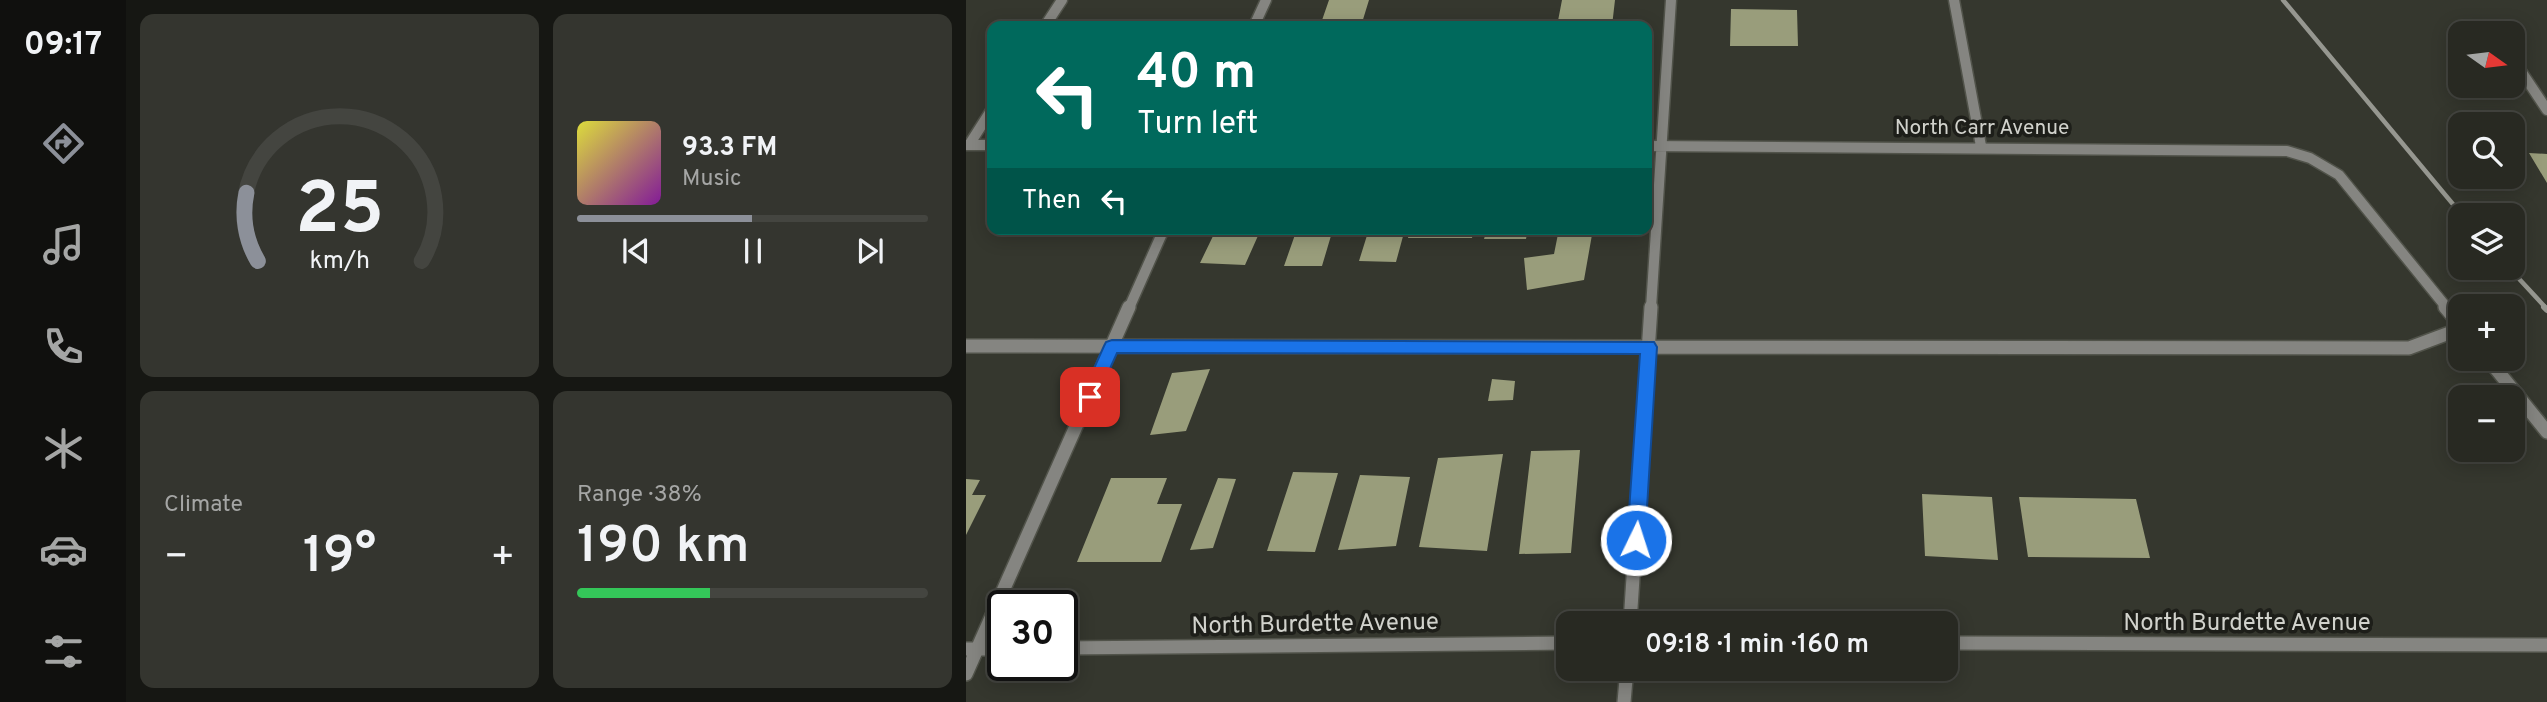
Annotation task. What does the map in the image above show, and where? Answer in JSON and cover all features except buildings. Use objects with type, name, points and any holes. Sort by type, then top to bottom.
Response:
[{"type":"street","points":[[1048,21],[1062,0]]},
{"type":"street","points":[[1256,21],[1266,0]]},
{"type":"street","points":[[1631,611],[1671,0]]},
{"type":"street","points":[[1954,0],[1981,146]]},
{"type":"street","points":[[2525,76],[2547,110]]},
{"type":"street","points":[[967,145],[987,116]]},
{"type":"street","points":[[967,145],[987,145]]},
{"type":"street","name":"North Carr Avenue","points":[[1652,146],[2278,149],[2316,158],[2339,175],[2448,312]]},
{"type":"street","points":[[966,674],[972,649],[1161,235]]},
{"type":"street","points":[[966,346],[2409,348],[2448,332]]},
{"type":"street","points":[[2498,371],[2547,432]]},
{"type":"street","name":"North Burdette Avenue","points":[[1078,649],[1556,643]]},
{"type":"street","name":"North Burdette Avenue","points":[[1958,643],[2547,646]]},
{"type":"street","points":[[1624,702],[1626,681]]},
{"type":"railway","points":[[2283,0],[2452,203]]},
{"type":"railway","points":[[2520,280],[2546,308]]},
{"type":"railway","points":[[2544,307],[2547,310]]},
{"type":"route","points":[[1090,397],[1112,346],[1649,347],[1636,540]]}]
